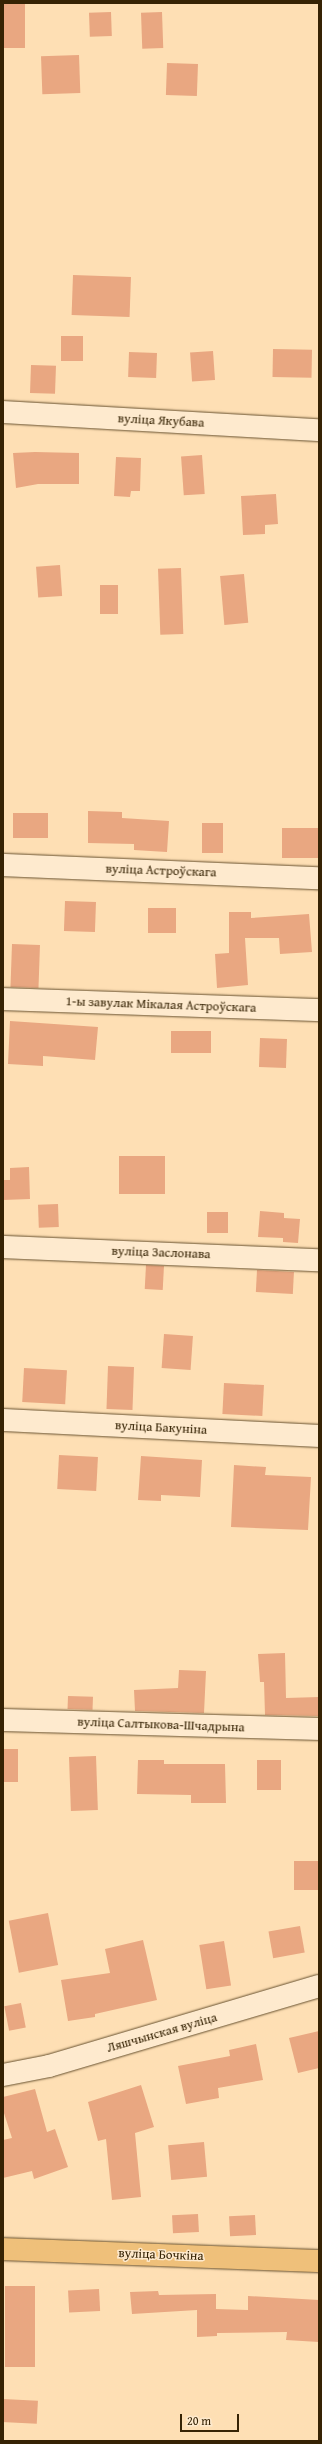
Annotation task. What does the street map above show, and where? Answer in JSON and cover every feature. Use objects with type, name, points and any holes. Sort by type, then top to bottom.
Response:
[{"type":"main road","name":"вуліца Бочкіна","points":[[3,2249],[319,2261]]},
{"type":"street","name":"вуліца Якубава","points":[[3,412],[319,430]]},
{"type":"street","name":"вуліца Астроўскага","points":[[3,865],[319,878]]},
{"type":"street","name":"1-ы завулак Мікалая Астроўскага","points":[[3,999],[319,1010]]},
{"type":"street","name":"вуліца Заслонава","points":[[3,1246],[319,1260]]},
{"type":"street","name":"вуліца Бакуніна","points":[[3,1420],[319,1436]]},
{"type":"street","name":"вуліца Салтыкова-Шчадрына","points":[[3,1720],[319,1729]]},
{"type":"street","name":"Ляшчынская вуліца","points":[[3,2075],[49,2066],[319,1986]]},
{"type":"building","points":[[3,3],[25,3],[25,48],[3,48]]},
{"type":"building","points":[[111,12],[112,36],[90,37],[89,13]]},
{"type":"building","points":[[162,12],[163,48],[142,49],[141,13]]},
{"type":"building","points":[[79,55],[80,93],[42,94],[41,56]]},
{"type":"building","points":[[167,63],[198,64],[197,96],[166,95]]},
{"type":"building","points":[[73,275],[131,277],[130,317],[72,315]]},
{"type":"building","points":[[61,336],[83,336],[83,361],[61,361]]},
{"type":"building","points":[[273,349],[312,350],[312,378],[273,377]]},
{"type":"building","points":[[213,351],[215,380],[192,382],[190,353]]},
{"type":"building","points":[[129,352],[157,353],[156,378],[128,377]]},
{"type":"building","points":[[31,365],[56,366],[55,394],[30,393]]},
{"type":"building","points":[[13,453],[79,453],[79,484],[38,484],[16,488]]},
{"type":"building","points":[[202,455],[205,494],[184,495],[181,456]]},
{"type":"building","points":[[116,457],[141,458],[140,491],[131,491],[130,497],[114,496]]},
{"type":"building","points":[[276,494],[278,524],[265,525],[265,534],[243,535],[241,496]]},
{"type":"building","points":[[60,565],[62,596],[38,598],[36,567]]},
{"type":"building","points":[[181,568],[183,634],[160,635],[158,569]]},
{"type":"building","points":[[244,574],[248,623],[224,625],[220,576]]},
{"type":"building","points":[[100,585],[118,585],[118,614],[100,614]]},
{"type":"building","points":[[88,811],[122,812],[122,818],[169,821],[167,852],[134,850],[134,844],[88,843]]},
{"type":"building","points":[[13,813],[48,813],[48,838],[13,838]]},
{"type":"building","points":[[202,823],[223,823],[223,853],[202,853]]},
{"type":"building","points":[[282,828],[319,828],[319,858],[282,858]]},
{"type":"building","points":[[65,901],[96,902],[95,932],[64,931]]},
{"type":"building","points":[[148,908],[176,908],[176,933],[148,933]]},
{"type":"building","points":[[229,912],[251,912],[251,918],[309,914],[312,952],[280,954],[279,938],[245,938],[248,985],[217,988],[215,954],[229,953]]},
{"type":"building","points":[[12,944],[40,945],[38,988],[10,987]]},
{"type":"building","points":[[10,1021],[98,1027],[95,1060],[43,1056],[43,1066],[8,1064]]},
{"type":"building","points":[[171,1031],[211,1031],[211,1053],[171,1053]]},
{"type":"building","points":[[260,1038],[287,1039],[286,1068],[259,1067]]},
{"type":"building","points":[[119,1156],[165,1156],[165,1194],[119,1194]]},
{"type":"building","points":[[29,1167],[30,1199],[3,1200],[3,1180],[10,1180],[10,1168]]},
{"type":"building","points":[[58,1204],[59,1227],[39,1228],[38,1205]]},
{"type":"building","points":[[260,1211],[284,1213],[284,1218],[300,1219],[298,1243],[283,1242],[283,1238],[258,1237]]},
{"type":"building","points":[[207,1212],[228,1212],[228,1233],[207,1233]]},
{"type":"building","points":[[146,1265],[164,1266],[163,1290],[145,1289]]},
{"type":"building","points":[[257,1270],[294,1272],[293,1294],[256,1292]]},
{"type":"building","points":[[164,1334],[193,1336],[191,1370],[162,1368]]},
{"type":"building","points":[[108,1366],[134,1367],[132,1410],[106,1409]]},
{"type":"building","points":[[24,1368],[67,1370],[65,1404],[22,1402]]},
{"type":"building","points":[[224,1383],[264,1385],[262,1416],[222,1414]]},
{"type":"building","points":[[59,1455],[98,1457],[96,1491],[57,1489]]},
{"type":"building","points":[[141,1456],[202,1460],[200,1497],[161,1495],[161,1501],[138,1500]]},
{"type":"building","points":[[234,1465],[266,1467],[265,1475],[311,1477],[308,1530],[231,1527]]},
{"type":"building","points":[[285,1653],[286,1698],[319,1697],[319,1716],[265,1715],[264,1682],[260,1682],[258,1654]]},
{"type":"building","points":[[179,1670],[206,1671],[204,1713],[135,1711],[134,1690],[178,1688]]},
{"type":"building","points":[[68,1696],[93,1697],[93,1710],[68,1709]]},
{"type":"building","points":[[3,1749],[18,1749],[18,1782],[3,1782]]},
{"type":"building","points":[[96,1756],[98,1810],[71,1811],[69,1757]]},
{"type":"building","points":[[138,1760],[164,1760],[164,1764],[225,1764],[226,1803],[191,1803],[191,1795],[137,1794]]},
{"type":"building","points":[[257,1760],[281,1760],[281,1790],[257,1790]]},
{"type":"building","points":[[294,1861],[319,1861],[319,1890],[294,1890]]},
{"type":"building","points":[[48,1913],[58,1965],[19,1973],[9,1921]]},
{"type":"building","points":[[300,1926],[305,1953],[273,1958],[268,1932]]},
{"type":"building","points":[[143,1940],[157,2000],[95,2014],[95,2017],[68,2021],[61,1980],[110,1973],[105,1949]]},
{"type":"building","points":[[224,1941],[231,1985],[206,1989],[199,1945]]},
{"type":"building","points":[[21,2003],[26,2028],[9,2031],[4,2006]]},
{"type":"building","points":[[319,2031],[319,2068],[298,2073],[289,2038]]},
{"type":"building","points":[[256,2044],[263,2080],[218,2088],[219,2098],[186,2104],[178,2066],[230,2056],[229,2050]]},
{"type":"building","points":[[141,2085],[154,2127],[135,2133],[141,2197],[112,2200],[106,2139],[98,2141],[88,2102]]},
{"type":"building","points":[[35,2089],[47,2132],[55,2129],[68,2167],[34,2179],[32,2171],[3,2178],[3,2140],[12,2138],[3,2110],[3,2097]]},
{"type":"building","points":[[204,2142],[207,2177],[171,2180],[168,2145]]},
{"type":"building","points":[[198,2214],[199,2232],[173,2233],[172,2215]]},
{"type":"building","points":[[255,2215],[256,2235],[230,2236],[229,2216]]},
{"type":"building","points":[[5,2286],[35,2286],[35,2367],[5,2367]]},
{"type":"building","points":[[99,2289],[100,2311],[69,2313],[68,2291]]},
{"type":"building","points":[[158,2291],[159,2295],[216,2294],[216,2309],[248,2310],[248,2296],[319,2300],[319,2342],[286,2340],[287,2332],[217,2333],[217,2336],[197,2337],[197,2310],[132,2314],[130,2292]]},
{"type":"building","points":[[3,2399],[38,2401],[37,2424],[3,2422]]}]
